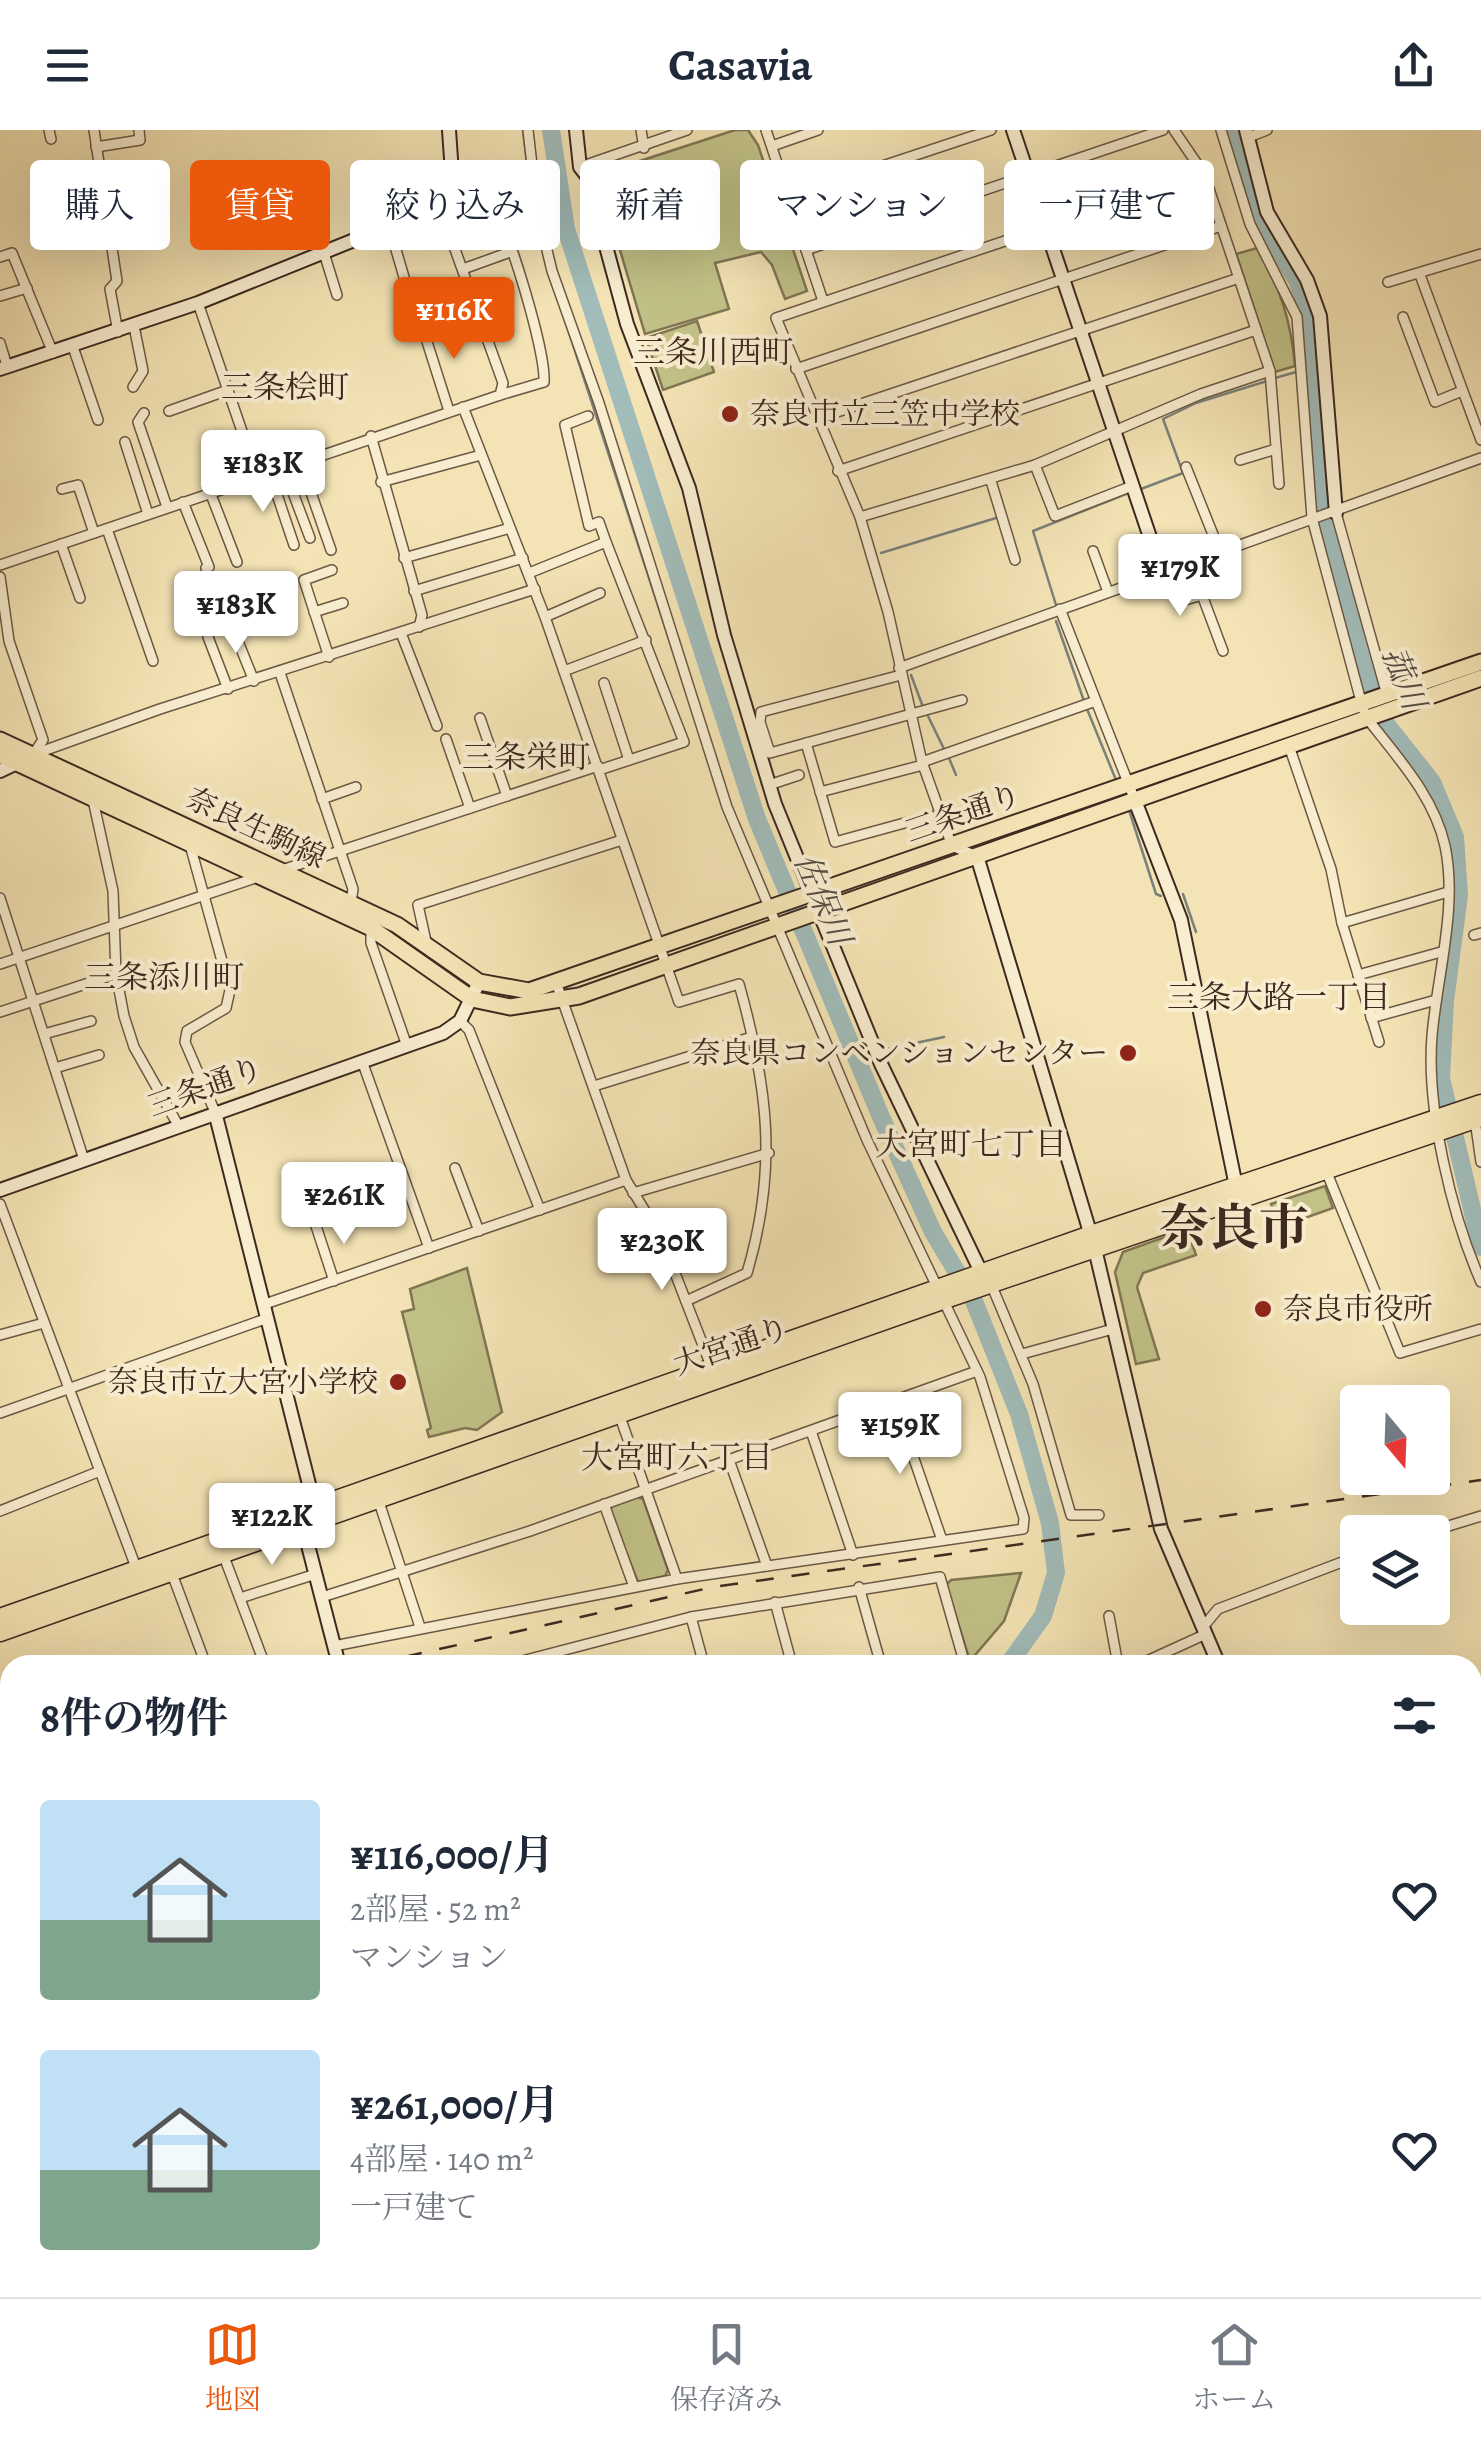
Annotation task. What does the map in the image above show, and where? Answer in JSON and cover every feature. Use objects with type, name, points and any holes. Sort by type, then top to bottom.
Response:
[{"type":"highway","name":"大宮通り","points":[[0,1632],[313,1506],[714,1375],[984,1279],[1472,1115]]},
{"type":"highway","name":"大宮通り","points":[[1093,1242],[1236,1186],[1323,1163]]},
{"type":"highway","name":"大宮通り","points":[[0,1618],[139,1576],[172,1572],[619,1414],[714,1375]]},
{"type":"main road","name":"三条通り","points":[[472,1000],[510,1007],[563,1002],[778,925],[814,903],[952,846],[1288,746],[1481,662]]},
{"type":"main road","name":"三条通り","points":[[478,982],[529,992],[558,985],[771,908],[814,903],[976,856],[1131,792],[1375,706],[1481,678]]},
{"type":"main road","name":"奈良生駒線","points":[[0,740],[92,798],[371,928],[472,1000]]},
{"type":"main road","name":"奈良生駒線","points":[[0,755],[25,759],[351,902],[397,925],[478,982]]},
{"type":"street","points":[[94,130],[97,160]]},
{"type":"street","points":[[96,147],[140,140],[139,130]]},
{"type":"street","points":[[334,1646],[677,1578],[1023,1529],[1024,1518],[977,1372],[945,1293],[867,1140],[726,807],[599,403],[552,271],[537,209],[528,130]]},
{"type":"street","points":[[576,130],[580,167]]},
{"type":"street","points":[[640,130],[644,148]]},
{"type":"street","points":[[604,160],[687,130]]},
{"type":"street","points":[[766,130],[777,160]]},
{"type":"street","points":[[772,146],[818,130]]},
{"type":"street","points":[[901,160],[991,130]]},
{"type":"street","points":[[1013,130],[1023,160]]},
{"type":"street","points":[[1073,160],[1163,130]]},
{"type":"street","points":[[1174,130],[1194,160]]},
{"type":"street","points":[[1221,130],[1246,214],[1297,318],[1312,518],[1375,706],[1426,796],[1445,847],[1448,892],[1432,1042],[1440,1125],[1481,1282]]},
{"type":"street","points":[[1267,130],[1248,134],[1267,212],[1308,280],[1320,316],[1336,513],[1375,706]]},
{"type":"street","points":[[452,160],[453,131]]},
{"type":"street","points":[[1214,205],[1270,371],[1279,484]]},
{"type":"street","points":[[796,369],[1221,226]]},
{"type":"street","points":[[1004,241],[776,318],[860,517],[923,763],[952,846],[976,856],[1093,1242],[1161,1529],[1215,1655]]},
{"type":"street","points":[[0,343],[4,367],[118,333],[350,244]]},
{"type":"street","points":[[112,250],[117,281],[110,289],[118,333]]},
{"type":"street","points":[[396,250],[408,291]]},
{"type":"street","points":[[456,250],[503,383],[500,395]]},
{"type":"street","points":[[608,250],[628,324],[682,464],[724,635],[769,785],[814,903],[881,1064],[1022,1354],[1071,1515],[1099,1515]]},
{"type":"street","points":[[806,250],[823,301]]},
{"type":"street","points":[[1053,250],[1132,486],[1167,571],[1185,600],[1202,595],[1223,651]]},
{"type":"street","points":[[0,565],[371,436],[544,382],[546,363],[510,252],[463,270]]},
{"type":"street","points":[[0,256],[12,253],[53,353]]},
{"type":"street","points":[[324,253],[337,295]]},
{"type":"street","points":[[1388,282],[1481,254]]},
{"type":"street","points":[[1420,275],[1481,440]]},
{"type":"street","points":[[819,418],[1239,278]]},
{"type":"street","points":[[0,296],[27,288]]},
{"type":"street","points":[[198,304],[258,475]]},
{"type":"street","points":[[1404,316],[1435,402],[1462,391]]},
{"type":"street","points":[[133,387],[143,371],[134,326]]},
{"type":"street","points":[[422,326],[449,411]]},
{"type":"street","points":[[838,471],[1256,330]]},
{"type":"street","points":[[74,347],[98,420]]},
{"type":"street","points":[[860,517],[1035,465],[1201,394],[1270,371]]},
{"type":"street","points":[[169,410],[228,390]]},
{"type":"street","points":[[463,406],[535,588],[679,1002],[739,984],[764,1088],[770,1154],[764,1206],[747,1273],[686,1301]]},
{"type":"street","points":[[144,413],[138,422],[167,507]]},
{"type":"street","points":[[0,964],[470,808],[684,742],[599,522],[588,526],[565,425],[588,416]]},
{"type":"street","points":[[371,436],[422,615],[419,626]]},
{"type":"street","points":[[125,442],[148,514]]},
{"type":"street","points":[[1240,460],[1276,449]]},
{"type":"street","points":[[381,482],[481,456]]},
{"type":"street","points":[[962,700],[770,753],[760,722],[761,712],[900,672],[1108,592],[1481,458]]},
{"type":"street","points":[[300,461],[331,550]]},
{"type":"street","points":[[1035,465],[1055,516],[1132,486]]},
{"type":"street","points":[[283,466],[310,538]]},
{"type":"street","points":[[1186,466],[1220,552]]},
{"type":"street","points":[[269,471],[294,545]]},
{"type":"street","points":[[992,480],[1015,560]]},
{"type":"street","points":[[62,489],[78,485],[94,533]]},
{"type":"street","points":[[210,492],[237,562]]},
{"type":"street","points":[[184,502],[209,567],[206,568],[210,584]]},
{"type":"street","points":[[404,558],[510,528]]},
{"type":"street","points":[[107,529],[153,661]]},
{"type":"street","points":[[529,573],[606,542]]},
{"type":"street","points":[[61,544],[80,598]]},
{"type":"street","points":[[1093,551],[1108,592]]},
{"type":"street","points":[[414,592],[523,558]]},
{"type":"street","points":[[329,657],[304,580],[332,570]]},
{"type":"street","points":[[0,577],[9,641],[43,740],[25,759]]},
{"type":"street","points":[[0,771],[228,689],[535,588]]},
{"type":"street","points":[[545,617],[600,593]]},
{"type":"street","points":[[219,594],[254,681]]},
{"type":"street","points":[[314,612],[343,603]]},
{"type":"street","points":[[1060,610],[1181,920],[1236,1186]]},
{"type":"street","points":[[401,633],[437,726]]},
{"type":"street","points":[[208,637],[228,689]]},
{"type":"street","points":[[564,671],[646,640]]},
{"type":"street","points":[[280,673],[353,889],[351,902]]},
{"type":"street","points":[[604,684],[630,760]]},
{"type":"street","points":[[820,792],[923,763],[1093,702]]},
{"type":"street","points":[[480,718],[507,796]]},
{"type":"street","points":[[446,738],[470,808]]},
{"type":"street","points":[[806,744],[835,842],[930,816]]},
{"type":"street","points":[[1288,746],[1331,870],[1342,923],[1379,1042]]},
{"type":"street","points":[[769,785],[798,776]]},
{"type":"street","points":[[322,800],[356,788]]},
{"type":"street","points":[[92,798],[113,891],[116,974],[134,1047],[178,1125]]},
{"type":"street","points":[[428,948],[418,905],[622,840]]},
{"type":"street","points":[[189,843],[230,1002],[218,1014],[194,1024],[185,1042],[215,1112],[266,1311],[313,1506],[303,1526],[334,1655]]},
{"type":"street","points":[[1342,923],[1448,892]]},
{"type":"street","points":[[0,898],[84,1160]]},
{"type":"street","points":[[371,928],[371,943],[407,1046]]},
{"type":"street","points":[[1358,975],[1441,952]]},
{"type":"street","points":[[0,1012],[116,974]]},
{"type":"street","points":[[478,982],[460,1021],[474,1042],[540,1210]]},
{"type":"street","points":[[558,985],[626,1180],[661,1236],[714,1375]]},
{"type":"street","points":[[1371,1018],[1436,1000]]},
{"type":"street","points":[[44,1034],[91,1021]]},
{"type":"street","name":"三条通り","points":[[0,1190],[407,1046],[460,1021]]},
{"type":"street","points":[[594,1086],[752,1037]]},
{"type":"street","points":[[55,1068],[99,1055]]},
{"type":"street","points":[[362,1062],[429,1248]]},
{"type":"street","points":[[1472,1115],[1481,1162]]},
{"type":"street","points":[[633,1194],[770,1154]]},
{"type":"street","points":[[1323,1163],[1400,1353],[1481,1329]]},
{"type":"street","points":[[455,1168],[479,1231]]},
{"type":"street","points":[[0,1413],[266,1311],[334,1280],[626,1180]]},
{"type":"street","points":[[0,1204],[139,1576]]},
{"type":"street","points":[[316,1226],[334,1280]]},
{"type":"street","points":[[0,1335],[44,1323]]},
{"type":"street","points":[[1022,1354],[1114,1329]]},
{"type":"street","points":[[322,1597],[403,1574],[977,1372]]},
{"type":"street","points":[[894,1401],[942,1540]]},
{"type":"street","points":[[619,1414],[677,1578]]},
{"type":"street","points":[[811,1431],[852,1554]]},
{"type":"street","points":[[729,1460],[767,1566]]},
{"type":"street","points":[[0,1510],[100,1471]]},
{"type":"street","points":[[378,1499],[420,1627]]},
{"type":"street","points":[[604,1504],[634,1587]]},
{"type":"street","points":[[1450,1526],[1481,1516]]},
{"type":"street","points":[[222,1554],[260,1655]]},
{"type":"street","points":[[1157,1655],[1204,1631],[1218,1608],[1340,1563]]},
{"type":"street","points":[[172,1572],[202,1655]]},
{"type":"street","points":[[240,1598],[316,1574]]},
{"type":"street","points":[[555,1655],[690,1617],[940,1577],[962,1655]]},
{"type":"street","points":[[859,1587],[878,1655]]},
{"type":"street","points":[[775,1602],[789,1655]]},
{"type":"street","points":[[1109,1616],[1116,1655]]},
{"type":"street","points":[[690,1617],[701,1655]]},
{"type":"green space","points":[[735,130],[748,130],[763,160],[740,160],[740,250],[793,250],[807,291],[785,299],[772,265],[761,252],[715,263],[729,309],[645,334],[620,250],[720,250],[720,160],[643,160]]},
{"type":"green space","points":[[1257,248],[1278,290],[1293,350],[1295,366],[1275,372],[1236,254]]},
{"type":"green space","points":[[697,321],[714,372],[663,390],[646,338]]},
{"type":"green space","points":[[1325,1186],[1333,1208],[1280,1227],[1271,1204]]},
{"type":"green space","points":[[1187,1229],[1196,1255],[1143,1273],[1137,1287],[1159,1359],[1136,1364],[1115,1272],[1123,1252]]},
{"type":"green space","points":[[467,1268],[502,1412],[477,1430],[465,1428],[429,1437],[427,1430],[431,1428],[402,1312],[414,1309],[410,1289]]},
{"type":"green space","points":[[637,1497],[643,1499],[668,1570],[665,1576],[638,1582],[610,1512],[612,1506]]},
{"type":"green space","points":[[1021,1573],[1004,1621],[975,1655],[968,1655],[946,1585],[951,1580]]},
{"type":"waterway","points":[[523,130],[527,160]]},
{"type":"waterway","name":"佐保川","points":[[551,130],[566,229],[757,819],[881,1117],[933,1232],[974,1301],[1019,1414],[1050,1523],[1056,1573],[1043,1616],[1015,1655]]},
{"type":"waterway","name":"菰川","points":[[1235,130],[1263,227],[1297,280],[1311,319],[1311,382],[1321,510],[1362,661],[1379,715],[1432,782],[1455,837],[1459,895],[1445,1001],[1441,1078],[1481,1247]]},
{"type":"waterway","points":[[560,305],[694,716]]},
{"type":"waterway","points":[[1275,378],[1296,372]]},
{"type":"waterway","points":[[1141,489],[1183,473],[1163,419],[1196,403],[1267,381]]},
{"type":"waterway","points":[[1056,605],[1033,531],[1126,494]]},
{"type":"waterway","points":[[881,553],[996,518]]},
{"type":"waterway","points":[[1056,621],[1084,701]]},
{"type":"waterway","points":[[911,675],[923,707]]},
{"type":"waterway","points":[[1087,709],[1116,780]]},
{"type":"waterway","points":[[927,714],[945,751]]},
{"type":"waterway","points":[[949,758],[956,775]]},
{"type":"waterway","points":[[1129,810],[1156,894],[1161,896]]},
{"type":"waterway","points":[[1183,894],[1196,932]]},
{"type":"waterway","points":[[887,1049],[944,1037]]},
{"type":"waterway","points":[[857,1058],[872,1053]]},
{"type":"railway","points":[[413,1655],[713,1587],[1481,1480]]},
{"type":"place","name":"奈良市立三笠中学校","points":[[730,414]]},
{"type":"place","name":"奈良県コンベンションセンター","points":[[1128,1053]]},
{"type":"place","name":"奈良市役所","points":[[1263,1309]]},
{"type":"place","name":"奈良市立大宮小学校","points":[[398,1382]]},
{"type":"district","name":"三条川西町","points":[[713,352]]},
{"type":"district","name":"三条桧町","points":[[285,387]]},
{"type":"district","name":"三条栄町","points":[[526,757]]},
{"type":"district","name":"三条添川町","points":[[164,977]]},
{"type":"district","name":"三条大路一丁目","points":[[1279,997]]},
{"type":"district","name":"大宮町七丁目","points":[[971,1144]]},
{"type":"district","name":"奈良市","points":[[1234,1227]]},
{"type":"district","name":"大宮町六丁目","points":[[677,1457]]}]
